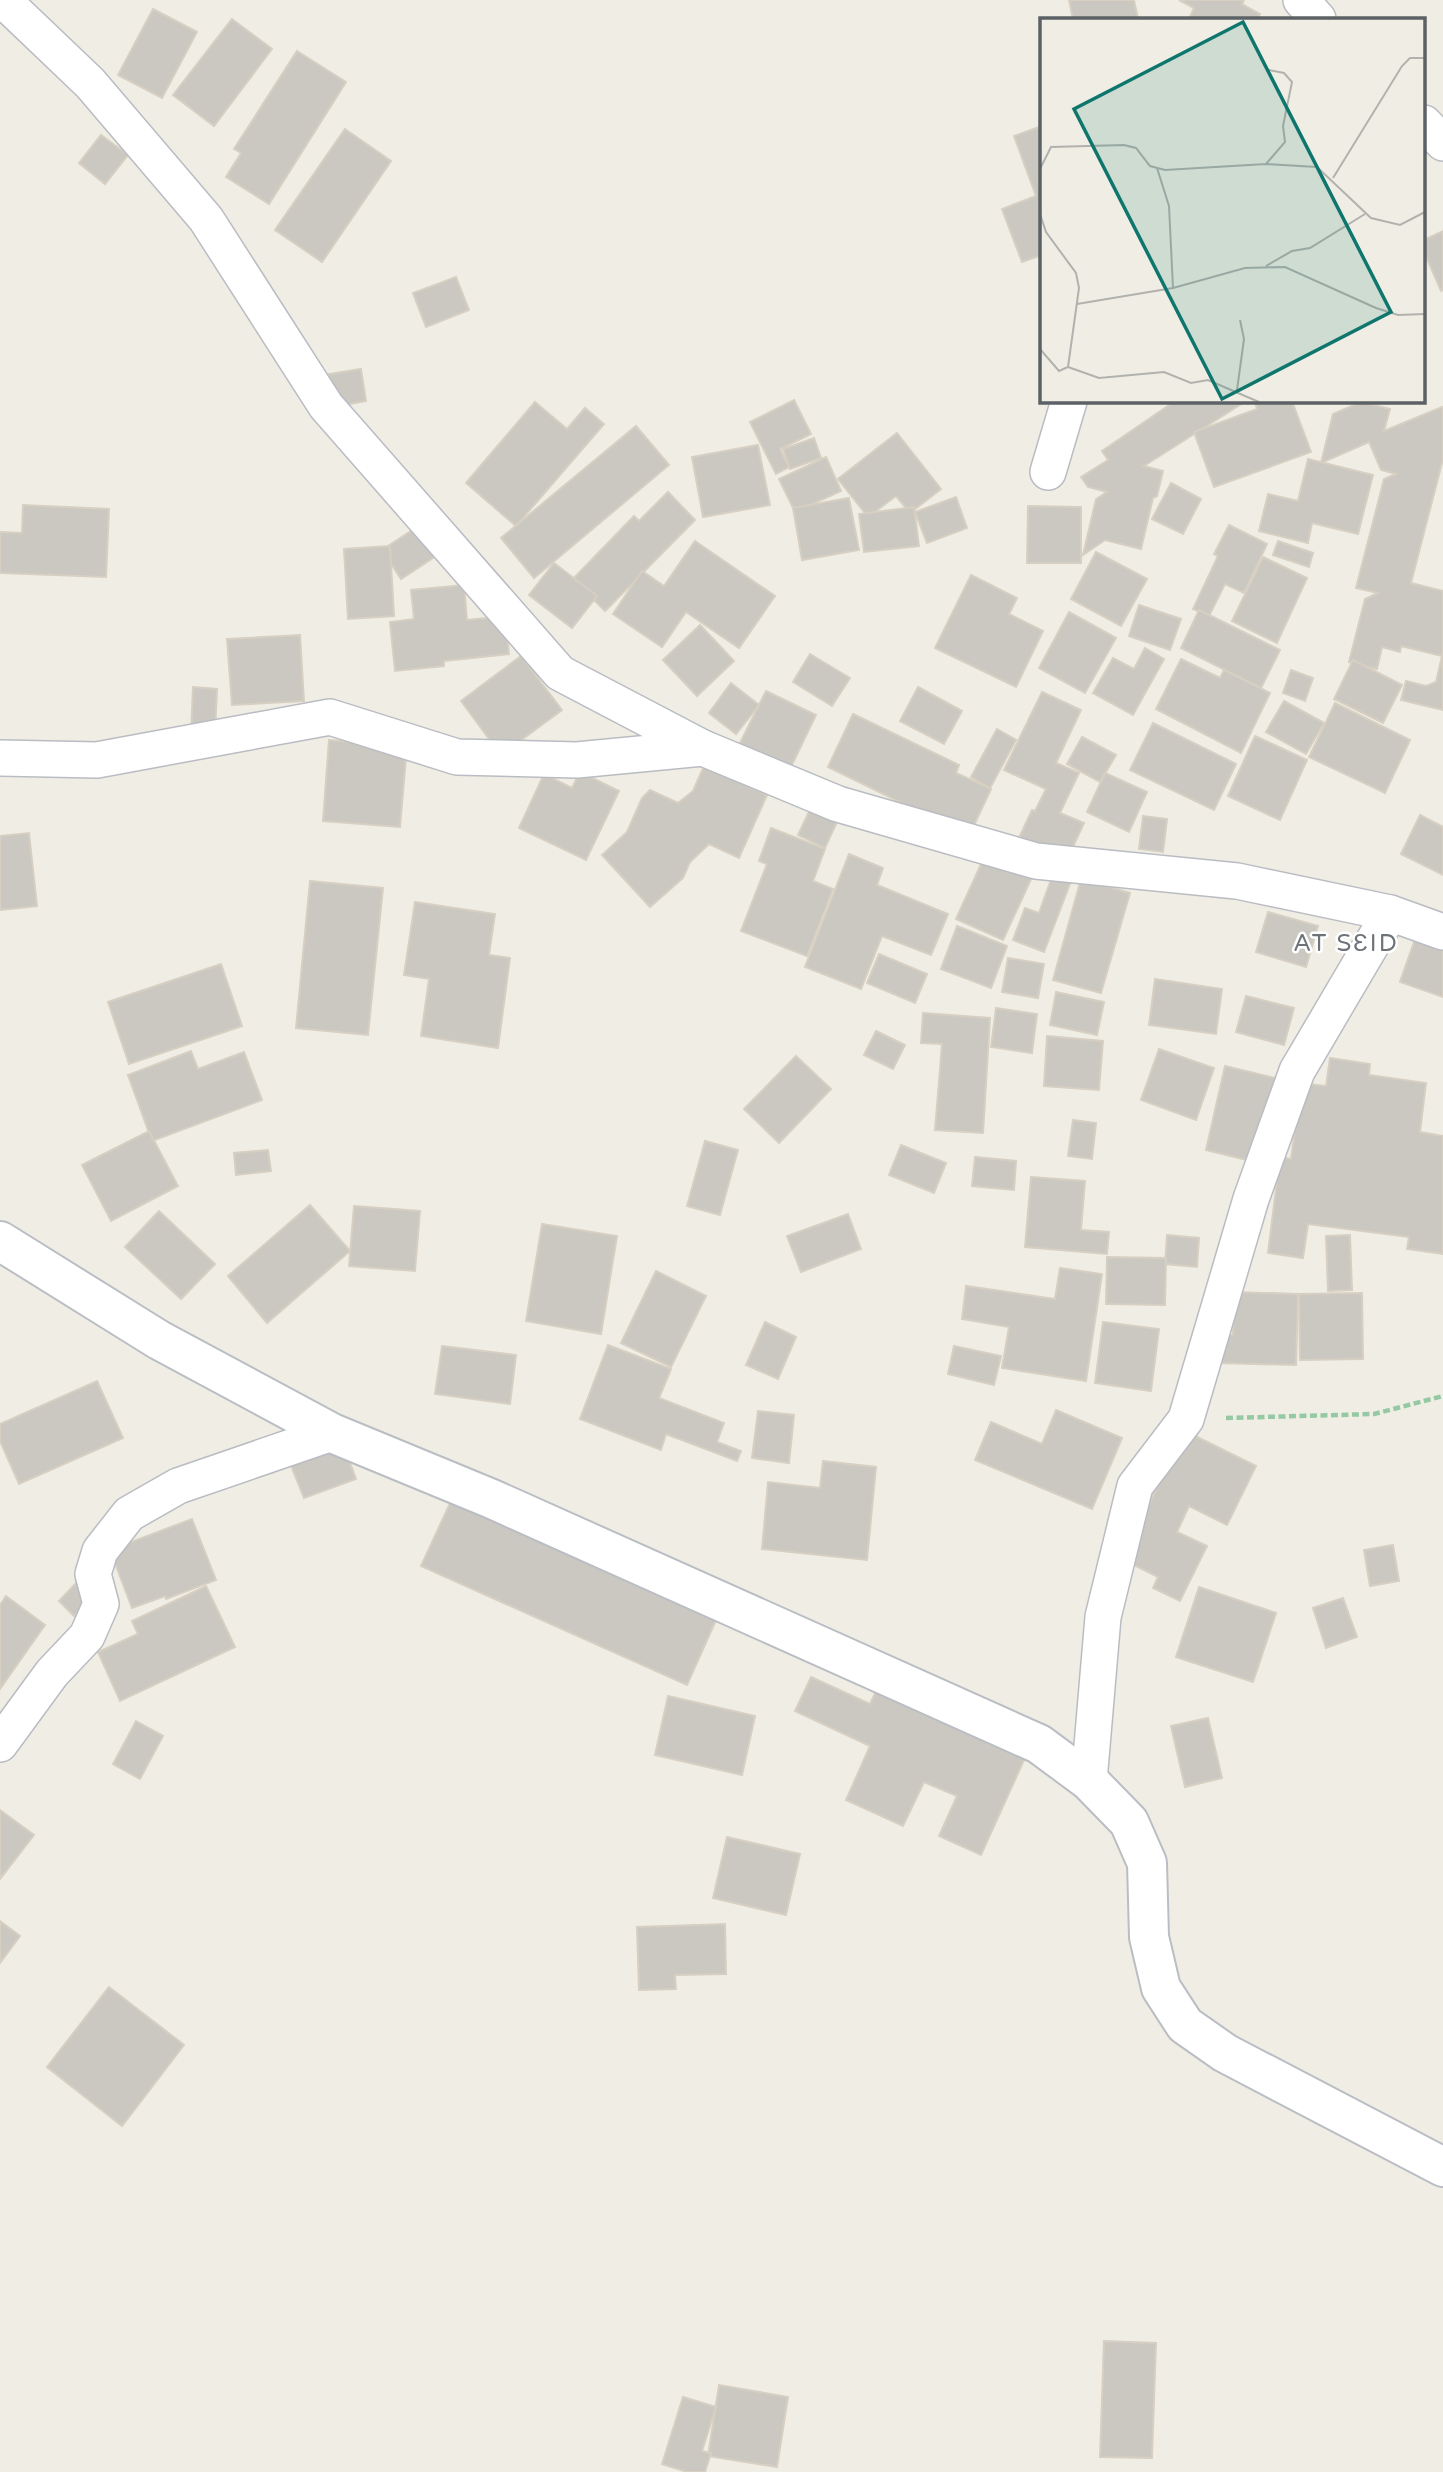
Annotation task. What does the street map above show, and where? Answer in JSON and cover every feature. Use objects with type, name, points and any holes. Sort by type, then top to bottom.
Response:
[{"type":"street","points":[[3,0],[90,83],[206,219],[326,406],[560,673],[703,747],[838,804],[1036,861],[1237,881],[1390,913],[1443,932]]},
{"type":"street","points":[[1426,125],[1443,143]]},
{"type":"street","points":[[1048,472],[1069,402]]},
{"type":"street","points":[[0,758],[97,760],[330,717],[457,757],[577,760],[703,747]]},
{"type":"street","points":[[1089,1781],[1102,1617],[1135,1486],[1186,1419],[1251,1199],[1297,1071],[1390,913]]},
{"type":"street","points":[[0,1241],[159,1340],[332,1433],[492,1499],[1039,1744],[1089,1781],[1129,1822],[1147,1863],[1149,1937],[1161,1988],[1185,2025],[1225,2053],[1443,2166]]},
{"type":"street","points":[[0,1744],[52,1673],[86,1636],[101,1604],[93,1574],[100,1551],[130,1514],[178,1486],[332,1433]]},
{"type":"path","points":[[1186,1419],[1374,1414],[1443,1396]]},
{"type":"building","points":[[1069,0],[1134,0],[1138,18],[1073,18]]},
{"type":"building","points":[[1179,0],[1244,0],[1242,4],[1260,14],[1258,18],[1189,18],[1194,8]]},
{"type":"building","points":[[153,9],[197,32],[162,98],[118,75]]},
{"type":"building","points":[[232,19],[272,49],[214,126],[173,95]]},
{"type":"building","points":[[297,51],[346,82],[269,204],[226,177],[241,153],[234,149]]},
{"type":"building","points":[[1040,127],[1040,256],[1022,262],[1002,209],[1036,196],[1014,136]]},
{"type":"building","points":[[345,129],[391,161],[322,262],[275,230]]},
{"type":"building","points":[[101,135],[128,155],[105,184],[79,163]]},
{"type":"building","points":[[1443,231],[1441,291],[1426,257],[1426,239]]},
{"type":"building","points":[[456,277],[469,310],[426,327],[413,293]]},
{"type":"building","points":[[361,369],[366,401],[334,407],[329,374]]},
{"type":"building","points":[[794,400],[811,434],[780,449],[789,467],[776,474],[750,422]]},
{"type":"building","points":[[535,402],[567,429],[585,408],[604,424],[516,526],[466,483]]},
{"type":"building","points":[[1174,402],[1244,402],[1144,466],[1163,471],[1157,496],[1153,498],[1141,549],[1105,540],[1083,555],[1096,499],[1107,492],[1088,487],[1081,477],[1108,460],[1102,451]]},
{"type":"building","points":[[1255,402],[1292,402],[1311,452],[1214,487],[1194,432],[1257,409]]},
{"type":"building","points":[[1361,402],[1390,409],[1384,431],[1442,407],[1443,409],[1443,459],[1411,583],[1443,591],[1443,710],[1401,700],[1406,681],[1426,686],[1436,682],[1442,656],[1401,646],[1400,652],[1382,647],[1377,669],[1349,662],[1365,599],[1378,593],[1356,588],[1384,479],[1396,474],[1381,470],[1369,442],[1321,463],[1333,414]]},
{"type":"building","points":[[636,426],[669,465],[534,578],[501,538]]},
{"type":"building","points":[[897,433],[941,489],[910,513],[896,496],[868,517],[838,479]]},
{"type":"building","points":[[814,438],[821,458],[790,469],[783,449]]},
{"type":"building","points":[[758,445],[770,505],[703,517],[692,457]]},
{"type":"building","points":[[826,457],[841,491],[795,512],[779,479]]},
{"type":"building","points":[[1308,459],[1373,475],[1358,534],[1312,523],[1308,543],[1259,531],[1268,494],[1298,501]]},
{"type":"building","points":[[1171,483],[1201,499],[1183,534],[1152,519]]},
{"type":"building","points":[[668,492],[695,520],[605,611],[573,579],[634,516],[639,521]]},
{"type":"building","points":[[956,497],[967,528],[927,543],[915,512]]},
{"type":"building","points":[[849,498],[859,550],[802,560],[793,508]]},
{"type":"building","points":[[23,505],[109,509],[106,577],[0,573],[0,532],[22,533]]},
{"type":"building","points":[[1028,506],[1081,507],[1081,563],[1027,563]]},
{"type":"building","points":[[914,507],[919,546],[864,552],[859,514]]},
{"type":"building","points":[[420,525],[439,554],[401,579],[382,550]]},
{"type":"building","points":[[1229,525],[1267,544],[1244,593],[1225,584],[1209,616],[1193,609],[1218,556],[1214,554]]},
{"type":"building","points":[[695,541],[775,596],[739,648],[686,612],[662,647],[613,614],[642,571],[664,586]]},
{"type":"building","points":[[1278,541],[1313,553],[1309,567],[1273,555]]},
{"type":"building","points":[[390,546],[394,616],[348,619],[344,549]]},
{"type":"building","points":[[1096,552],[1147,579],[1121,626],[1071,599]]},
{"type":"building","points":[[1263,557],[1307,578],[1277,643],[1232,621]]},
{"type":"building","points":[[554,563],[597,596],[572,628],[529,595]]},
{"type":"building","points":[[971,575],[1017,598],[1009,614],[1043,631],[1016,687],[935,648]]},
{"type":"building","points":[[464,585],[467,620],[505,616],[509,654],[444,661],[444,666],[395,671],[390,622],[414,619],[411,590]]},
{"type":"building","points":[[1139,605],[1181,619],[1170,650],[1129,636]]},
{"type":"building","points":[[1199,610],[1280,650],[1261,688],[1181,648]]},
{"type":"building","points":[[1069,612],[1116,638],[1085,693],[1039,668]]},
{"type":"building","points":[[700,625],[734,661],[697,696],[663,660]]},
{"type":"building","points":[[300,635],[304,701],[232,705],[227,639]]},
{"type":"building","points":[[1145,648],[1164,659],[1133,715],[1093,693],[1113,658],[1134,669]]},
{"type":"building","points":[[810,654],[850,678],[832,706],[793,682]]},
{"type":"building","points":[[521,656],[562,710],[501,755],[461,701]]},
{"type":"building","points":[[1181,659],[1220,678],[1224,670],[1270,693],[1241,753],[1156,709]]},
{"type":"building","points":[[1353,660],[1402,685],[1383,723],[1334,699]]},
{"type":"building","points":[[1291,670],[1313,678],[1305,701],[1283,693]]},
{"type":"building","points":[[731,683],[759,705],[736,734],[709,713]]},
{"type":"building","points":[[193,687],[217,689],[215,734],[191,733]]},
{"type":"building","points":[[918,687],[962,711],[944,744],[900,721]]},
{"type":"building","points":[[766,691],[816,715],[790,769],[739,745]]},
{"type":"building","points":[[1042,692],[1081,710],[1056,763],[1079,773],[1060,813],[1084,823],[1066,862],[1018,840],[1032,810],[1035,811],[1046,789],[1004,770]]},
{"type":"building","points":[[1284,701],[1324,723],[1306,754],[1266,732]]},
{"type":"building","points":[[1335,703],[1410,740],[1385,793],[1309,757]]},
{"type":"building","points":[[853,714],[959,765],[956,773],[991,789],[969,836],[828,767]]},
{"type":"building","points":[[1153,723],[1236,764],[1214,810],[1130,770]]},
{"type":"building","points":[[997,729],[1016,740],[990,788],[971,777]]},
{"type":"building","points":[[1255,736],[1307,760],[1280,820],[1228,796]]},
{"type":"building","points":[[1082,737],[1116,755],[1100,782],[1067,764]]},
{"type":"building","points":[[329,740],[407,746],[400,827],[323,821]]},
{"type":"building","points":[[704,766],[767,795],[739,858],[709,844],[690,862],[683,878],[650,907],[602,855],[627,832],[642,798],[650,790],[678,803],[693,791]]},
{"type":"building","points":[[580,772],[619,791],[586,860],[519,828],[544,774],[572,788]]},
{"type":"building","points":[[1105,773],[1147,792],[1129,832],[1087,812]]},
{"type":"building","points":[[815,799],[842,811],[825,848],[798,835]]},
{"type":"building","points":[[1420,815],[1443,827],[1443,875],[1401,854]]},
{"type":"building","points":[[1143,816],[1167,819],[1163,852],[1139,849]]},
{"type":"building","points":[[771,828],[825,849],[813,881],[833,889],[807,956],[741,931],[767,864],[759,861]]},
{"type":"building","points":[[29,833],[37,906],[0,910],[0,836]]},
{"type":"building","points":[[986,853],[1033,875],[1003,940],[956,919]]},
{"type":"building","points":[[849,854],[883,868],[877,885],[948,914],[931,955],[882,936],[861,989],[805,967]]},
{"type":"building","points":[[1053,874],[1071,881],[1044,952],[1013,940],[1025,908],[1039,913]]},
{"type":"building","points":[[1081,879],[1130,893],[1101,993],[1053,980]]},
{"type":"building","points":[[310,881],[383,888],[368,1035],[296,1028]]},
{"type":"building","points":[[415,902],[495,914],[489,955],[510,958],[498,1048],[421,1036],[429,979],[404,975]]},
{"type":"building","points":[[1268,912],[1318,926],[1306,967],[1256,952]]},
{"type":"building","points":[[1420,925],[1443,933],[1443,997],[1400,982]]},
{"type":"building","points":[[957,926],[1007,946],[991,988],[941,969]]},
{"type":"building","points":[[879,954],[927,974],[915,1003],[867,983]]},
{"type":"building","points":[[1008,958],[1044,964],[1038,998],[1002,992]]},
{"type":"building","points":[[221,964],[242,1026],[129,1064],[108,1002]]},
{"type":"building","points":[[1155,979],[1222,989],[1216,1034],[1149,1025]]},
{"type":"building","points":[[1056,992],[1104,1002],[1097,1035],[1050,1025]]},
{"type":"building","points":[[1246,996],[1294,1008],[1284,1045],[1236,1032]]},
{"type":"building","points":[[996,1008],[1037,1014],[1032,1053],[991,1047]]},
{"type":"building","points":[[923,1013],[990,1018],[983,1133],[935,1130],[942,1044],[921,1043]]},
{"type":"building","points":[[876,1031],[905,1045],[893,1069],[864,1055]]},
{"type":"building","points":[[1047,1036],[1103,1041],[1099,1090],[1044,1086]]},
{"type":"building","points":[[1159,1049],[1214,1068],[1196,1120],[1141,1100]]},
{"type":"building","points":[[191,1051],[198,1069],[244,1052],[262,1100],[152,1141],[128,1075]]},
{"type":"building","points":[[796,1056],[831,1089],[779,1143],[744,1109]]},
{"type":"building","points":[[1330,1058],[1370,1064],[1369,1075],[1426,1083],[1420,1132],[1443,1136],[1443,1254],[1407,1249],[1409,1237],[1308,1224],[1303,1258],[1268,1253],[1280,1157],[1291,1159],[1301,1083],[1326,1086]]},
{"type":"building","points":[[1225,1066],[1275,1078],[1255,1162],[1206,1150]]},
{"type":"building","points":[[1073,1120],[1096,1123],[1092,1159],[1068,1156]]},
{"type":"building","points":[[149,1131],[178,1186],[111,1221],[82,1165]]},
{"type":"building","points":[[705,1141],[738,1150],[720,1215],[687,1206]]},
{"type":"building","points":[[901,1145],[946,1163],[934,1193],[889,1175]]},
{"type":"building","points":[[268,1150],[271,1171],[236,1175],[234,1153]]},
{"type":"building","points":[[975,1157],[1016,1161],[1014,1190],[972,1186]]},
{"type":"building","points":[[1031,1177],[1085,1181],[1081,1230],[1109,1232],[1107,1254],[1025,1247]]},
{"type":"building","points":[[310,1205],[350,1251],[267,1323],[228,1276]]},
{"type":"building","points":[[354,1206],[420,1211],[415,1271],[349,1266]]},
{"type":"building","points":[[159,1211],[215,1264],[181,1299],[125,1247]]},
{"type":"building","points":[[848,1214],[861,1249],[801,1272],[787,1236]]},
{"type":"building","points":[[542,1224],[617,1236],[601,1334],[526,1321]]},
{"type":"building","points":[[1167,1235],[1199,1238],[1197,1267],[1165,1264]]},
{"type":"building","points":[[1350,1235],[1352,1290],[1328,1291],[1326,1236]]},
{"type":"building","points":[[1107,1257],[1166,1258],[1165,1305],[1106,1304]]},
{"type":"building","points":[[1060,1268],[1102,1274],[1086,1381],[1002,1368],[1009,1327],[962,1319],[966,1286],[1055,1299]]},
{"type":"building","points":[[656,1271],[706,1296],[671,1367],[621,1343]]},
{"type":"building","points":[[1234,1292],[1298,1294],[1296,1365],[1218,1363],[1219,1335],[1233,1335]]},
{"type":"building","points":[[1362,1293],[1363,1359],[1300,1360],[1299,1294]]},
{"type":"building","points":[[765,1322],[796,1337],[778,1379],[746,1365]]},
{"type":"building","points":[[1103,1322],[1159,1329],[1151,1391],[1095,1383]]},
{"type":"building","points":[[608,1345],[671,1369],[659,1398],[724,1423],[717,1442],[741,1451],[737,1461],[666,1434],[661,1450],[580,1419]]},
{"type":"building","points":[[442,1346],[516,1355],[510,1404],[435,1394]]},
{"type":"building","points":[[954,1346],[1001,1356],[994,1385],[948,1374]]},
{"type":"building","points":[[97,1381],[123,1438],[19,1484],[0,1441],[0,1424]]},
{"type":"building","points":[[1056,1410],[1122,1438],[1092,1509],[975,1460],[991,1422],[1042,1444]]},
{"type":"building","points":[[758,1411],[794,1415],[789,1463],[752,1458]]},
{"type":"building","points":[[1185,1431],[1256,1466],[1227,1525],[1189,1506],[1177,1532],[1207,1546],[1180,1601],[1153,1588],[1158,1577],[1122,1559]]},
{"type":"building","points":[[343,1444],[356,1479],[304,1498],[290,1463]]},
{"type":"building","points":[[823,1461],[876,1467],[867,1560],[762,1549],[768,1482],[820,1488]]},
{"type":"building","points":[[451,1501],[488,1518],[493,1506],[721,1609],[687,1685],[421,1566]]},
{"type":"building","points":[[192,1519],[216,1580],[166,1599],[165,1596],[132,1608],[110,1550]]},
{"type":"building","points":[[1393,1545],[1399,1581],[1370,1586],[1364,1550]]},
{"type":"building","points":[[79,1580],[94,1595],[74,1616],[59,1601]]},
{"type":"building","points":[[206,1586],[235,1647],[120,1701],[98,1652],[138,1634],[132,1621]]},
{"type":"building","points":[[1199,1587],[1276,1613],[1253,1682],[1176,1657]]},
{"type":"building","points":[[6,1596],[45,1625],[0,1689],[0,1605]]},
{"type":"building","points":[[1343,1598],[1357,1637],[1326,1648],[1313,1608]]},
{"type":"building","points":[[811,1677],[870,1704],[881,1681],[1029,1749],[981,1855],[939,1836],[957,1796],[924,1782],[903,1826],[846,1800],[870,1746],[795,1711]]},
{"type":"building","points":[[668,1696],[755,1716],[742,1775],[655,1755]]},
{"type":"building","points":[[1208,1718],[1222,1778],[1185,1787],[1171,1726]]},
{"type":"building","points":[[136,1721],[163,1736],[140,1779],[113,1764]]},
{"type":"building","points":[[0,1810],[34,1835],[0,1879]]},
{"type":"building","points":[[727,1837],[800,1854],[786,1915],[713,1898]]},
{"type":"building","points":[[0,1921],[20,1936],[0,1963]]},
{"type":"building","points":[[725,1924],[726,1974],[675,1975],[676,1989],[639,1990],[637,1927]]},
{"type":"building","points":[[109,1987],[184,2045],[122,2126],[47,2067]]},
{"type":"building","points":[[1104,2341],[1156,2343],[1152,2458],[1100,2457]]},
{"type":"building","points":[[719,2385],[788,2397],[777,2467],[708,2456]]},
{"type":"building","points":[[683,2397],[716,2407],[702,2451],[711,2453],[705,2472],[687,2472],[662,2464]]},
{"type":"district","name":"AT SƐID","points":[[1346,943]]}]
